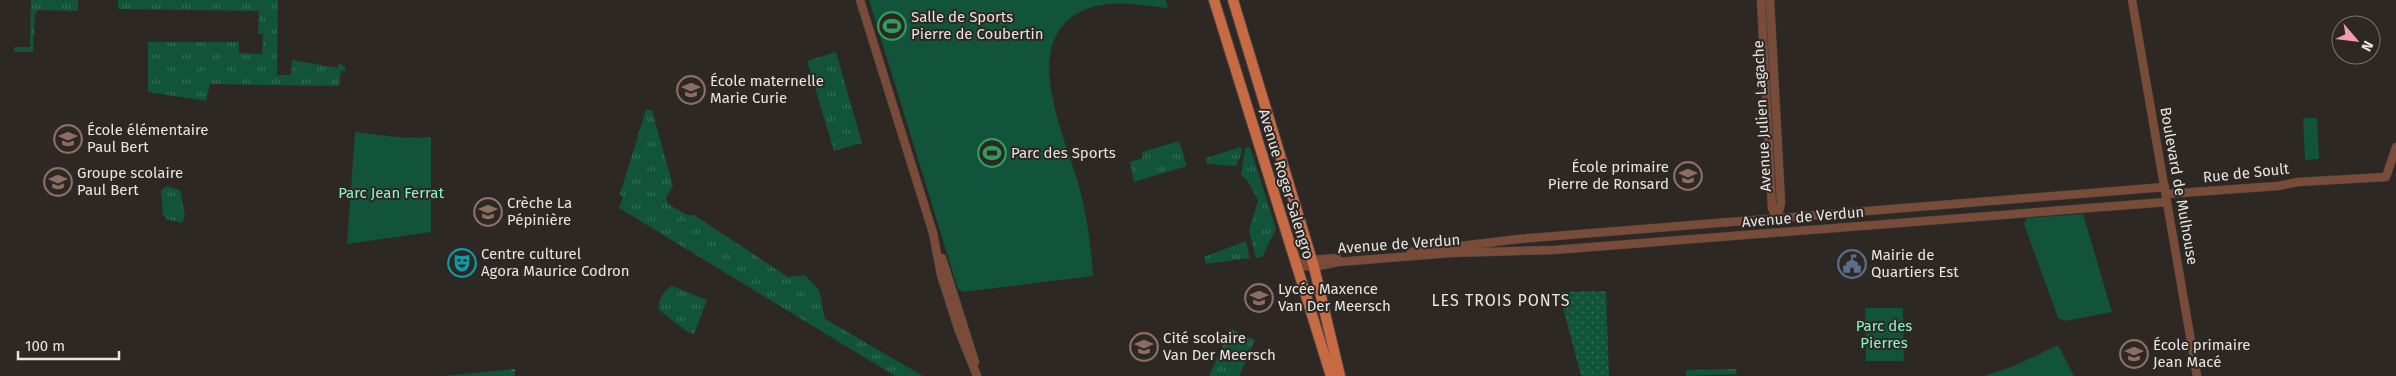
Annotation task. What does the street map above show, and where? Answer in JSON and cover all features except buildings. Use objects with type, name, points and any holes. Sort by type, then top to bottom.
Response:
[{"type":"main road","name":"Avenue Roger Salengro","points":[[1214,0],[1331,376]]},
{"type":"main road","name":"Avenue Roger Salengro","points":[[1233,0],[1312,264],[1340,376]]},
{"type":"main road","points":[[1333,342],[1346,376]]},
{"type":"main road","points":[[1321,346],[1326,376]]},
{"type":"street","points":[[860,0],[932,233],[958,303],[978,376]]},
{"type":"street","name":"Avenue Julien Lagache","points":[[1761,0],[1772,208],[1777,219]]},
{"type":"street","name":"Avenue Julien Lagache","points":[[1770,0],[1781,203],[1777,219]]},
{"type":"street","name":"Boulevard de Mulhouse","points":[[2132,0],[2197,376]]},
{"type":"street","name":"Rue de Soult","points":[[2166,194],[2278,186],[2298,182],[2386,177],[2396,147]]},
{"type":"street","name":"Avenue de Verdun","points":[[1295,265],[1408,256],[1554,250],[2166,194]]},
{"type":"street","name":"Avenue de Verdun","points":[[1312,264],[1518,239],[1777,219],[2166,194]]},
{"type":"green space","points":[[31,0],[78,0],[78,11],[38,10],[35,14],[33,52],[14,52],[14,47],[30,47]]},
{"type":"green space","points":[[118,0],[278,0],[277,75],[291,75],[292,60],[338,68],[339,63],[345,67],[346,71],[341,71],[339,86],[210,84],[206,101],[148,92],[148,42],[239,42],[239,53],[262,54],[263,34],[258,34],[259,11],[118,9]]},
{"type":"green space","name":"Parc des Sports","points":[[869,0],[1166,0],[1168,8],[1132,4],[1096,6],[1071,18],[1056,36],[1050,59],[1050,84],[1084,208],[1093,276],[964,292],[958,289]]},
{"type":"green space","points":[[836,52],[862,143],[834,151],[807,61]]},
{"type":"green space","points":[[646,110],[652,110],[673,186],[666,197],[668,204],[687,215],[694,215],[788,277],[805,275],[819,290],[825,319],[923,376],[895,376],[619,208],[623,197],[620,194]]},
{"type":"green space","points":[[2303,118],[2317,118],[2319,159],[2305,160]]},
{"type":"green space","name":"Parc Jean Ferrat","points":[[355,132],[405,138],[431,137],[431,232],[347,244]]},
{"type":"green space","points":[[1179,141],[1187,166],[1134,182],[1130,162],[1143,158],[1142,152]]},
{"type":"green space","points":[[1241,147],[1242,152],[1236,166],[1207,164],[1206,158]]},
{"type":"green space","points":[[1250,147],[1276,229],[1262,257],[1256,258],[1249,231],[1258,200],[1247,180],[1241,175],[1245,148]]},
{"type":"green space","points":[[167,186],[180,190],[185,216],[182,223],[166,219],[163,214],[161,190]]},
{"type":"green space","points":[[2083,214],[2112,312],[2065,321],[2058,318],[2024,224],[2027,218]]},
{"type":"green space","points":[[1246,241],[1250,258],[1206,264],[1204,257]]},
{"type":"green space","points":[[672,286],[707,300],[694,334],[686,331],[659,310],[662,296]]},
{"type":"green space","points":[[1606,291],[1609,376],[1581,376],[1559,292]]},
{"type":"green space","name":"Parc des Pierres","points":[[1865,308],[1903,308],[1904,361],[1866,361]]},
{"type":"green space","points":[[1230,329],[1255,340],[1239,376],[1209,376]]},
{"type":"green space","points":[[2058,345],[2074,376],[1984,376],[2014,366]]},
{"type":"green space","points":[[515,369],[515,376],[443,376]]},
{"type":"green space","points":[[1737,369],[1736,374],[1686,376],[1686,370]]},
{"type":"place","name":"Salle de Sports Pierre de Coubertin","points":[[892,26]]},
{"type":"place","name":"École maternelle Marie Curie","points":[[691,90]]},
{"type":"place","name":"École élémentaire Paul Bert","points":[[68,139]]},
{"type":"place","name":"Parc des Sports","points":[[992,153]]},
{"type":"place","name":"École primaire Pierre de Ronsard","points":[[1688,176]]},
{"type":"place","name":"Groupe scolaire Paul Bert","points":[[58,182]]},
{"type":"place","name":"Crèche La Pépinière","points":[[488,212]]},
{"type":"place","name":"Centre culturel Agora Maurice Codron","points":[[462,263]]},
{"type":"place","name":"Mairie de Quartiers Est","points":[[1852,264]]},
{"type":"place","name":"Lycée Maxence Van Der Meersch","points":[[1259,298]]},
{"type":"place","name":"Cité scolaire Van Der Meersch","points":[[1144,347]]},
{"type":"place","name":"École primaire Jean Macé","points":[[2134,354]]},
{"type":"district","name":"LES TROIS PONTS","points":[[1501,300]]}]
